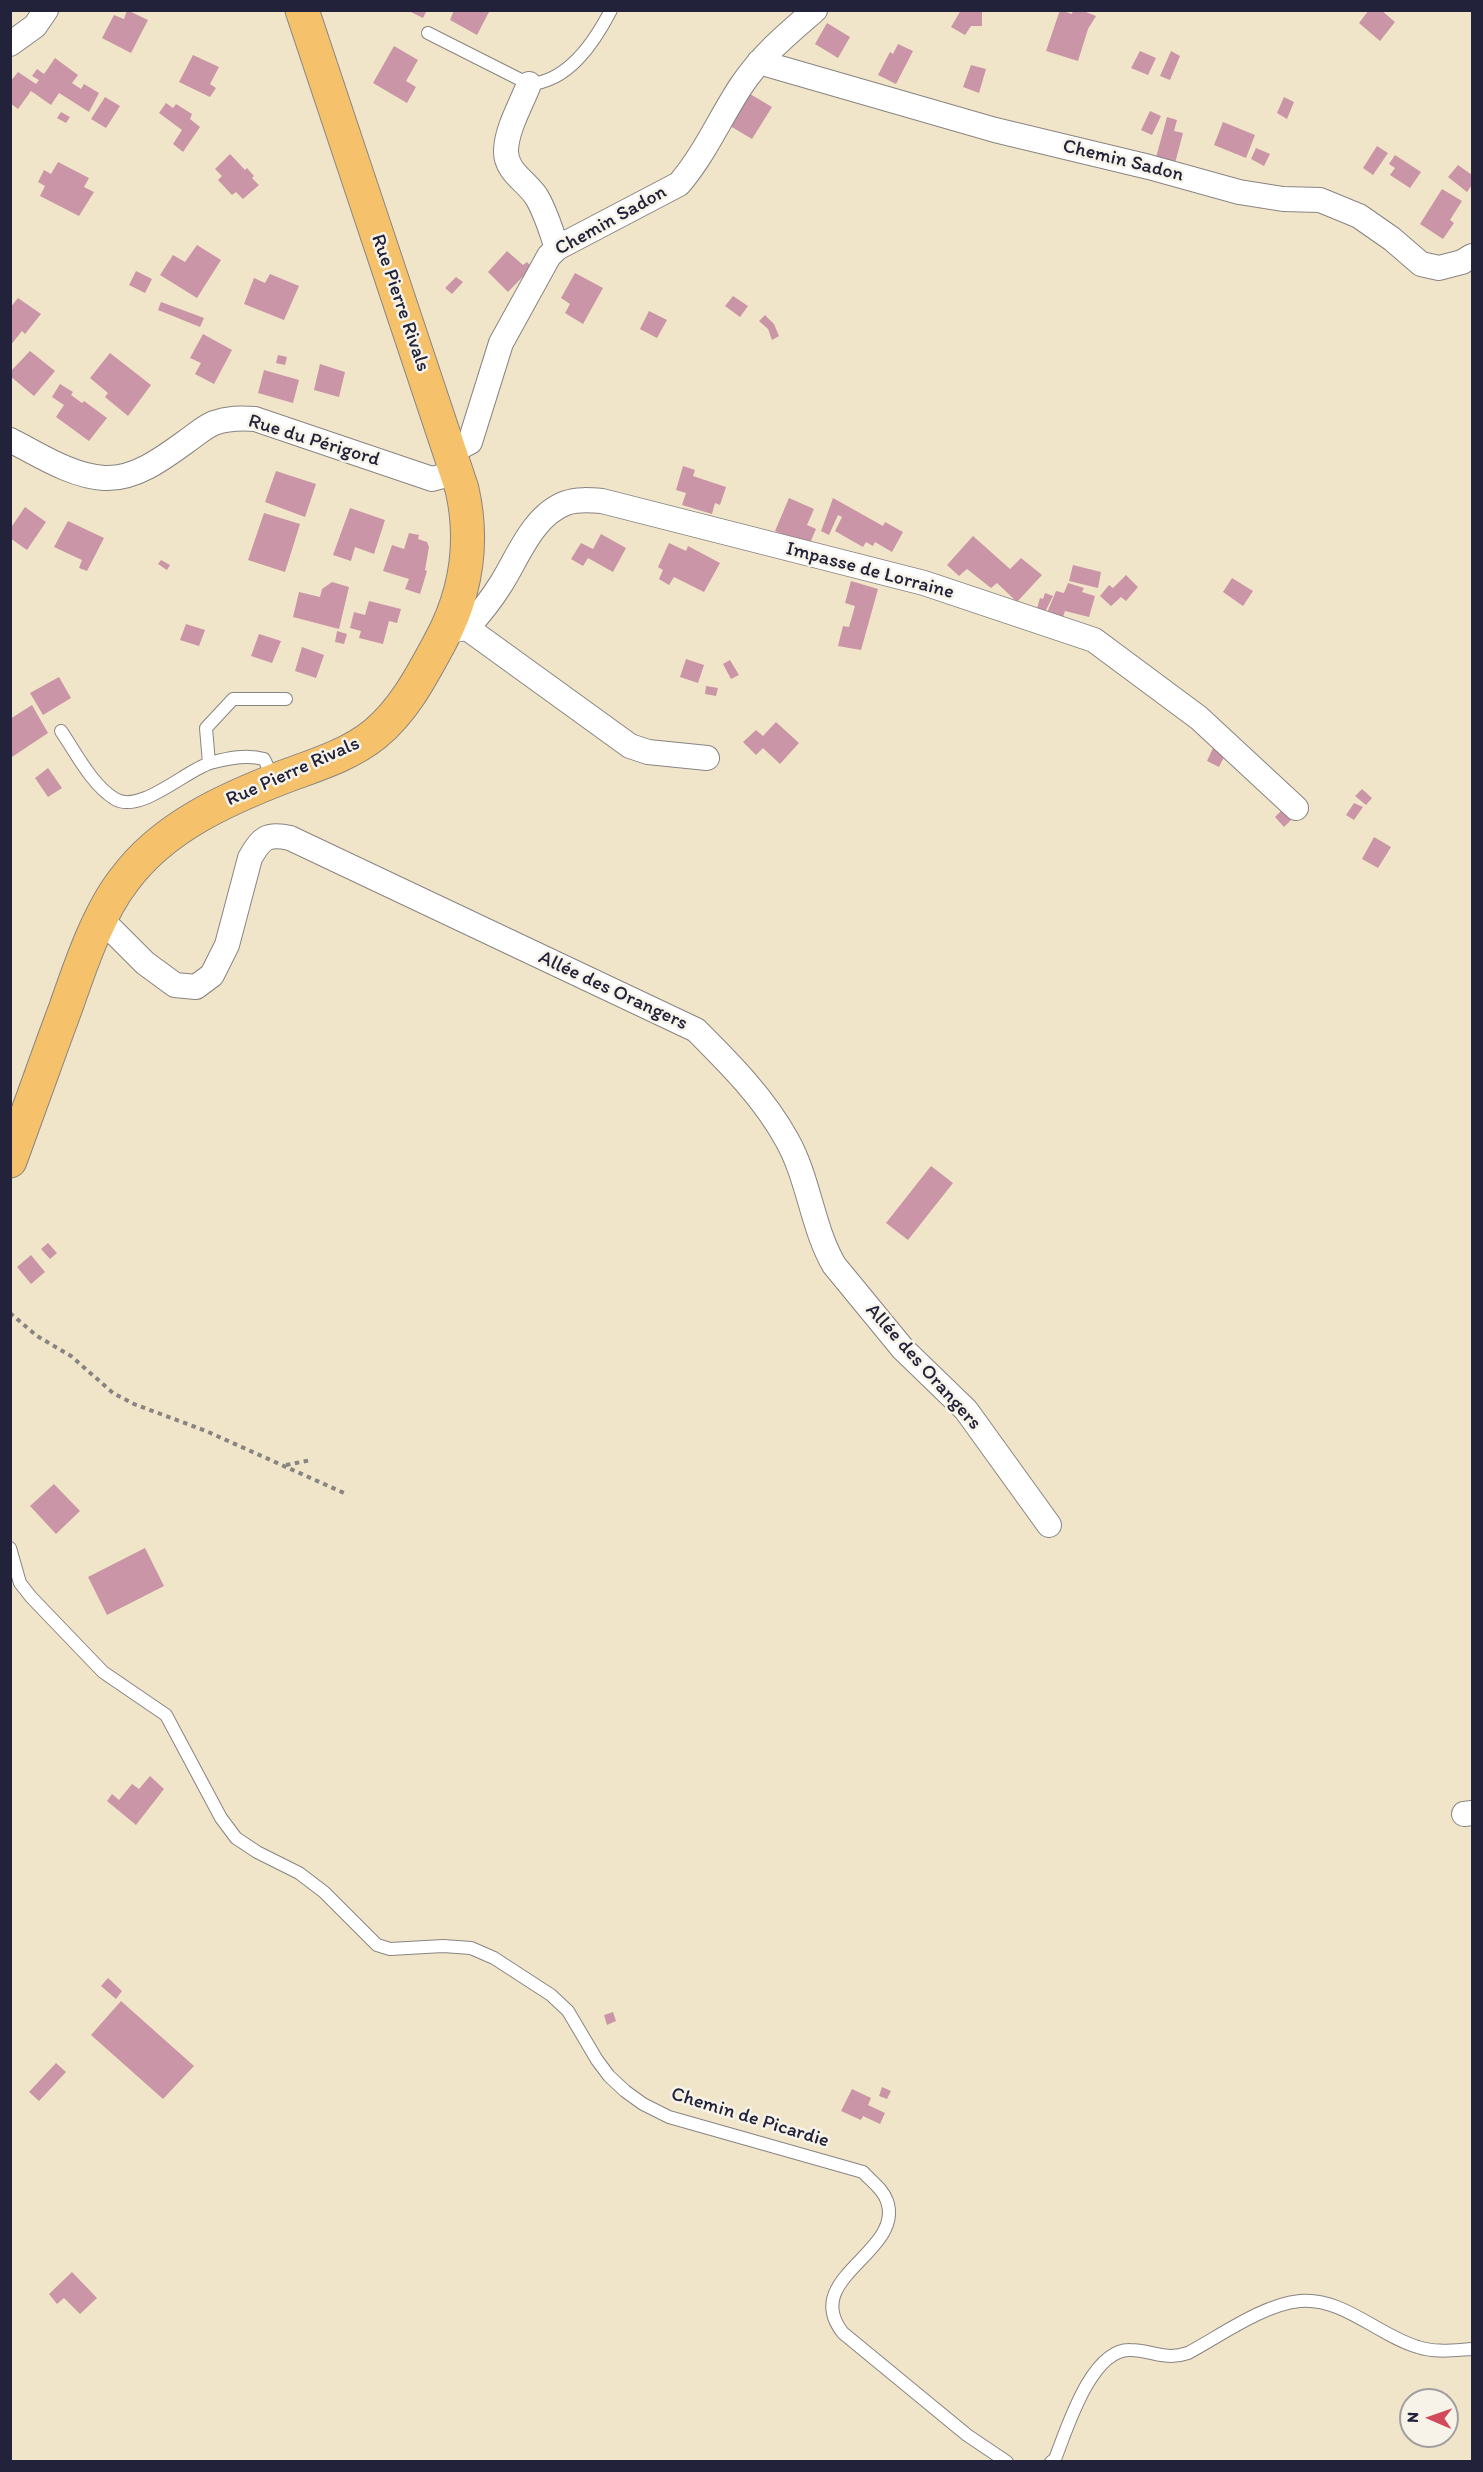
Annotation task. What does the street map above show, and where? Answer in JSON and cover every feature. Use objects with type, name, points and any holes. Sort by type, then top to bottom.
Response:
[{"type":"main road","name":"Rue Pierre Rivals","points":[[10,1161],[80,970],[102,920],[124,879],[153,849],[184,824],[216,806],[274,780],[350,750],[375,734],[412,692],[456,629],[460,595],[467,567],[467,512],[454,462],[302,10]]},
{"type":"street","points":[[10,44],[35,26],[46,10]]},
{"type":"street","name":"Chemin Sadon","points":[[454,462],[470,442],[501,344],[549,256],[557,248],[679,184],[692,170],[724,113],[759,62],[780,40],[815,10]]},
{"type":"street","name":"Chemin Sadon","points":[[759,62],[995,130],[1149,167],[1239,192],[1283,199],[1320,200],[1359,216],[1392,239],[1421,264],[1439,268],[1462,262],[1473,256]]},
{"type":"street","points":[[529,84],[508,137],[506,153],[511,168],[535,195],[557,248]]},
{"type":"street","name":"Rue du Périgord","points":[[10,440],[68,469],[86,475],[106,478],[127,477],[178,448],[212,424],[234,417],[255,419],[432,479],[454,462]]},
{"type":"street","name":"Impasse de Lorraine","points":[[456,629],[500,586],[535,527],[554,509],[580,500],[602,501],[924,583],[1094,640],[1199,718],[1296,808]]},
{"type":"street","points":[[456,629],[630,746],[648,752],[707,758]]},
{"type":"street","name":"Allée des Orangers","points":[[102,920],[145,963],[175,985],[196,987],[212,975],[227,945],[250,858],[257,845],[267,837],[276,835],[290,838],[696,1030],[744,1078],[788,1140],[804,1180],[825,1250],[834,1265],[903,1349],[966,1410],[1049,1526]]},
{"type":"lane","points":[[428,33],[529,84],[545,83],[563,73],[582,55],[611,10]]},
{"type":"lane","points":[[209,763],[206,728],[233,699],[286,699]]},
{"type":"lane","points":[[61,731],[102,789],[116,800],[127,803],[141,800],[209,763],[250,755],[264,759],[274,780]]},
{"type":"lane","name":"Chemin de Picardie","points":[[10,1548],[20,1583],[31,1597],[103,1672],[166,1715],[221,1818],[236,1838],[256,1852],[299,1873],[316,1885],[377,1945],[390,1949],[442,1946],[471,1948],[494,1958],[550,1995],[568,2011],[609,2076],[644,2104],[669,2117],[863,2172],[883,2193],[887,2201],[888,2224],[833,2295],[832,2312],[836,2325],[967,2435],[1007,2462]]},
{"type":"lane","points":[[1051,2462],[1055,2458],[1091,2377],[1107,2358],[1128,2349],[1165,2357],[1176,2357],[1188,2353],[1261,2313],[1288,2303],[1320,2302],[1417,2347],[1432,2350],[1473,2349]]},
{"type":"path","points":[[10,1314],[37,1336],[71,1356],[114,1393],[135,1404],[206,1431],[344,1493]]},
{"type":"path","points":[[285,1466],[311,1460]]},
{"type":"building","points":[[127,10],[148,20],[131,53],[102,38],[114,15],[124,19]]},
{"type":"building","points":[[407,10],[427,10],[423,18]]},
{"type":"building","points":[[454,10],[490,10],[477,35],[450,20]]},
{"type":"building","points":[[961,10],[982,10],[982,26],[971,26],[965,35],[951,27]]},
{"type":"building","points":[[1060,10],[1072,14],[1073,10],[1081,10],[1096,16],[1088,29],[1078,61],[1046,51]]},
{"type":"building","points":[[1369,10],[1381,10],[1395,22],[1380,41],[1359,23]]},
{"type":"building","points":[[827,23],[850,37],[838,58],[815,44]]},
{"type":"building","points":[[898,44],[913,51],[896,84],[878,75],[890,52],[893,54]]},
{"type":"building","points":[[394,46],[418,60],[406,81],[416,87],[407,103],[373,83]]},
{"type":"building","points":[[1140,51],[1156,58],[1148,75],[1131,68]]},
{"type":"building","points":[[1171,51],[1180,56],[1170,80],[1160,76]]},
{"type":"building","points":[[193,55],[219,67],[210,84],[216,88],[210,97],[179,82]]},
{"type":"building","points":[[55,58],[78,75],[72,83],[81,89],[84,84],[99,93],[89,112],[59,93],[51,105],[31,91],[18,109],[10,103],[10,82],[18,72],[36,84],[39,80],[32,76],[37,69],[44,74]]},
{"type":"building","points":[[971,65],[986,69],[979,93],[963,87]]},
{"type":"building","points":[[745,91],[772,107],[752,139],[725,123]]},
{"type":"building","points":[[105,97],[120,106],[106,128],[91,119]]},
{"type":"building","points":[[1284,97],[1294,102],[1287,119],[1277,113]]},
{"type":"building","points":[[166,103],[173,108],[176,104],[192,114],[190,119],[200,127],[183,152],[173,144],[182,130],[159,113]]},
{"type":"building","points":[[1150,111],[1161,116],[1152,135],[1141,130]]},
{"type":"building","points":[[61,112],[70,117],[66,123],[57,118]]},
{"type":"building","points":[[1167,117],[1177,120],[1174,131],[1183,133],[1174,167],[1155,161]]},
{"type":"building","points":[[1223,122],[1255,135],[1246,158],[1214,145]]},
{"type":"building","points":[[1377,146],[1388,153],[1373,175],[1363,168]]},
{"type":"building","points":[[1256,148],[1270,154],[1264,166],[1251,159]]},
{"type":"building","points":[[230,154],[245,170],[247,168],[259,185],[243,199],[236,192],[232,195],[218,180],[222,176],[215,169]]},
{"type":"building","points":[[1395,155],[1421,172],[1410,188],[1390,175],[1395,168],[1389,164]]},
{"type":"building","points":[[58,162],[89,178],[84,187],[94,192],[79,216],[40,196],[45,186],[38,182],[44,170],[51,174]]},
{"type":"building","points":[[1458,165],[1472,175],[1472,185],[1467,192],[1448,177]]},
{"type":"building","points":[[1442,189],[1462,201],[1450,220],[1454,223],[1443,239],[1420,224]]},
{"type":"building","points":[[197,245],[221,260],[197,298],[160,275],[173,255],[185,262]]},
{"type":"building","points":[[507,251],[523,265],[527,262],[532,267],[508,292],[488,272]]},
{"type":"building","points":[[136,271],[152,279],[145,293],[129,285]]},
{"type":"building","points":[[575,273],[603,288],[583,324],[565,313],[570,304],[561,298]]},
{"type":"building","points":[[270,274],[299,286],[284,320],[244,304],[254,278],[265,283]]},
{"type":"building","points":[[456,277],[463,282],[452,294],[445,288]]},
{"type":"building","points":[[733,296],[748,306],[740,317],[725,306]]},
{"type":"building","points":[[18,298],[41,314],[25,334],[22,331],[10,346],[10,308]]},
{"type":"building","points":[[161,302],[204,318],[200,327],[158,310]]},
{"type":"building","points":[[649,311],[667,320],[657,338],[640,329]]},
{"type":"building","points":[[765,315],[774,324],[779,336],[772,340],[768,329],[759,321]]},
{"type":"building","points":[[203,334],[232,350],[214,384],[195,374],[201,363],[190,358]]},
{"type":"building","points":[[30,351],[55,371],[34,396],[10,376],[10,372]]},
{"type":"building","points":[[110,353],[151,385],[128,416],[105,397],[108,393],[90,378]]},
{"type":"building","points":[[278,355],[287,357],[285,365],[276,363]]},
{"type":"building","points":[[320,364],[345,372],[339,397],[314,390]]},
{"type":"building","points":[[264,370],[299,380],[293,403],[258,393]]},
{"type":"building","points":[[60,384],[73,392],[71,395],[82,403],[84,401],[107,418],[89,441],[56,417],[64,405],[52,397]]},
{"type":"building","points":[[683,466],[695,470],[693,476],[726,487],[720,505],[715,503],[712,514],[682,505],[686,493],[676,490]]},
{"type":"building","points":[[276,471],[316,484],[305,517],[265,502]]},
{"type":"building","points":[[789,498],[814,509],[807,525],[816,529],[807,550],[790,537],[775,531]]},
{"type":"building","points":[[833,498],[883,526],[885,522],[903,532],[892,552],[875,542],[873,546],[866,542],[863,547],[835,531],[842,517],[838,515],[829,535],[821,531]]},
{"type":"building","points":[[25,507],[46,522],[27,550],[10,538],[10,529]]},
{"type":"building","points":[[350,508],[385,520],[374,554],[355,547],[351,561],[333,555]]},
{"type":"building","points":[[264,513],[300,524],[285,572],[248,560]]},
{"type":"building","points":[[68,521],[104,538],[87,571],[79,568],[82,560],[54,547]]},
{"type":"building","points":[[409,533],[419,535],[418,539],[427,542],[429,547],[425,570],[427,571],[420,594],[405,589],[409,579],[383,571],[392,545],[404,549]]},
{"type":"building","points":[[601,534],[626,548],[613,572],[588,558],[583,566],[571,559],[581,543],[593,549]]},
{"type":"building","points":[[973,536],[1010,569],[1021,558],[1042,575],[1017,602],[997,583],[991,588],[967,569],[959,576],[947,565]]},
{"type":"building","points":[[669,543],[686,551],[688,546],[720,563],[704,592],[674,577],[669,585],[659,579],[663,570],[658,567]]},
{"type":"building","points":[[161,560],[170,565],[167,570],[158,564]]},
{"type":"building","points":[[1073,565],[1101,572],[1098,588],[1069,581]]},
{"type":"building","points":[[1126,575],[1138,587],[1126,601],[1121,597],[1111,606],[1100,596],[1109,585],[1113,588]]},
{"type":"building","points":[[1232,578],[1253,591],[1243,606],[1223,592]]},
{"type":"building","points":[[851,581],[878,589],[861,650],[838,646],[843,626],[849,627],[855,606],[845,603]]},
{"type":"building","points":[[332,582],[349,587],[339,629],[293,617],[299,592],[320,597],[322,589]]},
{"type":"building","points":[[1068,583],[1084,588],[1082,592],[1095,596],[1089,617],[1065,611],[1062,620],[1046,615],[1056,591],[1064,593]]},
{"type":"building","points":[[1045,593],[1053,596],[1044,614],[1036,612],[1040,598],[1043,599]]},
{"type":"building","points":[[369,601],[401,609],[397,623],[389,621],[383,644],[359,638],[361,631],[350,628],[354,612],[365,615]]},
{"type":"building","points":[[186,624],[205,630],[199,646],[180,640]]},
{"type":"building","points":[[337,631],[347,634],[344,644],[335,642]]},
{"type":"building","points":[[259,634],[281,641],[272,663],[251,656]]},
{"type":"building","points":[[302,647],[324,655],[316,678],[295,671]]},
{"type":"building","points":[[686,659],[704,665],[698,683],[680,677]]},
{"type":"building","points":[[730,660],[739,675],[731,679],[723,664]]},
{"type":"building","points":[[59,677],[71,698],[43,715],[30,693]]},
{"type":"building","points":[[706,686],[718,688],[716,696],[705,694]]},
{"type":"building","points":[[32,705],[48,733],[12,757],[10,719]]},
{"type":"building","points":[[776,722],[799,743],[780,764],[763,748],[756,755],[743,742],[756,730],[763,736]]},
{"type":"building","points":[[1213,748],[1225,755],[1219,767],[1207,761]]},
{"type":"building","points":[[48,768],[62,788],[48,797],[35,778]]},
{"type":"building","points":[[1362,789],[1372,798],[1366,805],[1355,796]]},
{"type":"building","points":[[1354,803],[1363,807],[1354,820],[1346,815]]},
{"type":"building","points":[[1283,809],[1293,818],[1284,827],[1275,817]]},
{"type":"building","points":[[1374,837],[1391,847],[1378,868],[1362,859]]},
{"type":"building","points":[[931,1166],[953,1183],[908,1240],[886,1223]]},
{"type":"building","points":[[48,1243],[57,1253],[50,1259],[41,1249]]},
{"type":"building","points":[[31,1255],[45,1272],[31,1284],[17,1267]]},
{"type":"building","points":[[54,1484],[80,1511],[56,1534],[30,1506]]},
{"type":"building","points":[[145,1548],[164,1586],[107,1615],[88,1577]]},
{"type":"building","points":[[150,1776],[164,1789],[136,1825],[107,1801],[112,1794],[119,1800],[132,1784],[139,1789]]},
{"type":"building","points":[[108,1978],[122,1991],[116,1999],[101,1986]]},
{"type":"building","points":[[121,2001],[194,2066],[163,2099],[91,2035]]},
{"type":"building","points":[[613,2012],[616,2021],[607,2025],[604,2015]]},
{"type":"building","points":[[56,2063],[66,2072],[39,2101],[29,2092]]},
{"type":"building","points":[[882,2087],[891,2091],[887,2099],[879,2096]]},
{"type":"building","points":[[852,2089],[871,2098],[868,2105],[885,2113],[880,2124],[863,2116],[861,2120],[841,2111]]},
{"type":"building","points":[[72,2272],[97,2298],[80,2314],[64,2298],[57,2304],[49,2294]]}]
